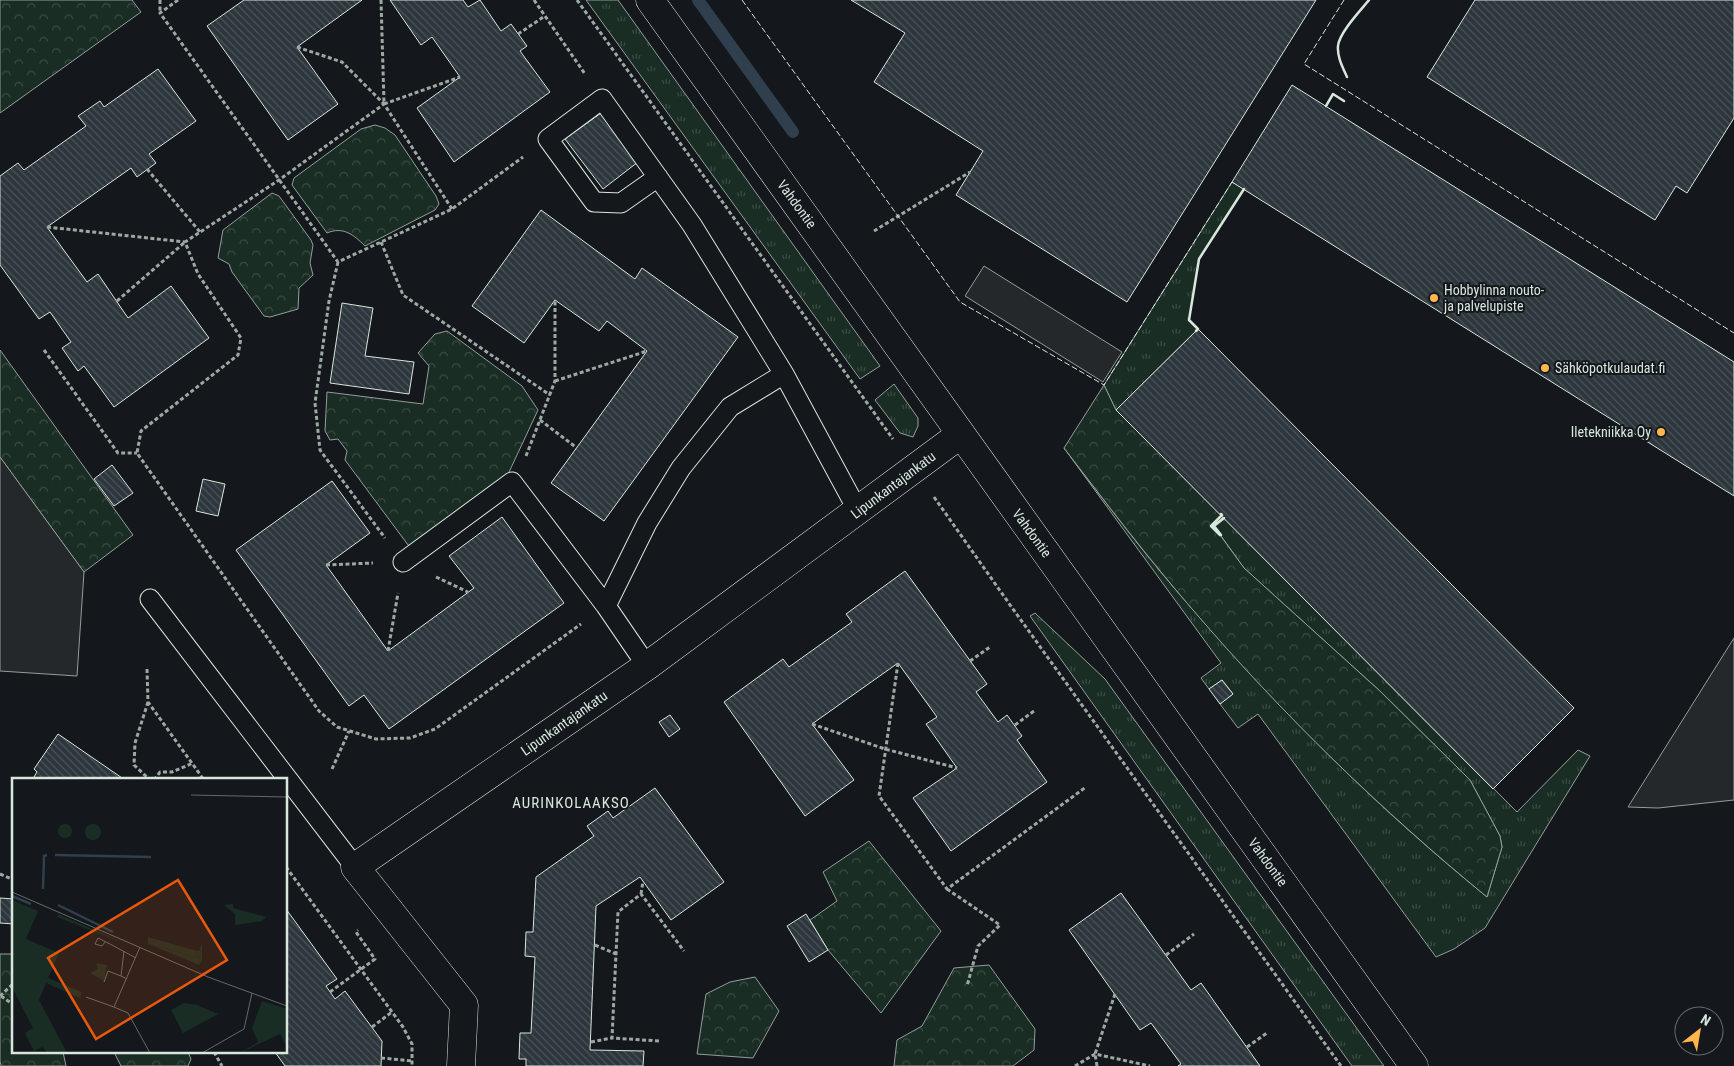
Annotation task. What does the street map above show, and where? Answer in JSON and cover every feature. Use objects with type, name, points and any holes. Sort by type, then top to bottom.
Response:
[{"type":"street","name":"Vahdontie","points":[[650,0],[1414,1066]]},
{"type":"street","name":"Lipunkantajankatu","points":[[355,867],[647,666],[961,434]]},
{"type":"street","points":[[355,867],[464,1005],[461,1066]]},
{"type":"lane","points":[[658,177],[621,202],[594,202],[548,139],[602,99],[658,177],[692,225],[784,374],[858,511]]},
{"type":"lane","points":[[606,606],[647,523],[681,468],[730,407],[784,374]]},
{"type":"lane","points":[[403,562],[512,482],[606,606],[647,666]]},
{"type":"lane","points":[[150,599],[287,778]]},
{"type":"lane","points":[[288,779],[355,867]]},
{"type":"path","points":[[160,0],[160,13],[338,262],[329,301],[315,403],[320,450],[403,562],[388,651]]},
{"type":"path","points":[[160,13],[178,0]]},
{"type":"path","points":[[381,0],[384,104]]},
{"type":"path","points":[[534,0],[602,99]]},
{"type":"path","points":[[576,0],[861,393],[914,470],[1341,1066]]},
{"type":"path","points":[[518,34],[545,16]]},
{"type":"path","points":[[297,47],[342,62],[384,104],[452,210]]},
{"type":"path","points":[[117,302],[185,242],[279,180],[384,104],[460,78]]},
{"type":"path","points":[[338,262],[452,210],[548,139]]},
{"type":"path","points":[[147,169],[200,232]]},
{"type":"path","points":[[874,231],[970,172]]},
{"type":"path","points":[[47,227],[185,242]]},
{"type":"path","points":[[185,242],[198,274],[241,338],[238,355],[141,430],[137,453],[318,711],[337,727],[376,739],[410,738],[435,729],[606,606]]},
{"type":"path","points":[[381,242],[403,295],[550,395]]},
{"type":"path","points":[[512,482],[518,478],[555,381],[555,300]]},
{"type":"path","points":[[44,350],[118,453],[137,453]]},
{"type":"path","points":[[555,381],[647,351]]},
{"type":"path","points":[[540,420],[577,448]]},
{"type":"path","points":[[326,565],[403,562]]},
{"type":"path","points":[[970,662],[990,647]]},
{"type":"path","points":[[898,663],[879,796],[946,889],[1000,925],[978,946],[967,986]]},
{"type":"path","points":[[147,669],[148,702],[135,743],[134,765],[150,778]]},
{"type":"path","points":[[148,702],[202,778]]},
{"type":"path","points":[[1015,725],[1034,711]]},
{"type":"path","points":[[812,724],[886,749],[956,768]]},
{"type":"path","points":[[332,769],[349,730]]},
{"type":"path","points":[[154,778],[160,772],[172,772],[193,763]]},
{"type":"path","points":[[946,889],[1086,787]]},
{"type":"path","points":[[288,870],[403,1027],[412,1044],[412,1066]]},
{"type":"path","points":[[0,874],[12,879]]},
{"type":"path","points":[[612,1038],[618,912],[641,894],[643,881]]},
{"type":"path","points":[[641,894],[684,951]]},
{"type":"path","points":[[330,992],[375,959],[356,932]]},
{"type":"path","points":[[1166,955],[1194,934]]},
{"type":"path","points":[[595,945],[616,954]]},
{"type":"path","points":[[12,985],[0,996],[12,1004]]},
{"type":"path","points":[[1096,1066],[1095,1054],[1115,994]]},
{"type":"path","points":[[372,1027],[392,1012]]},
{"type":"path","points":[[1247,1047],[1267,1033]]},
{"type":"path","points":[[591,1042],[612,1038],[659,1041]]},
{"type":"path","points":[[215,1054],[222,1066]]},
{"type":"path","points":[[1075,1066],[1095,1054],[1150,1066]]},
{"type":"path","points":[[381,1058],[412,1061]]},
{"type":"green space","points":[[0,0],[132,0],[141,12],[0,113]]},
{"type":"green space","points":[[586,0],[618,0],[880,366],[860,379]]},
{"type":"green space","points":[[375,125],[385,128],[395,135],[436,196],[439,204],[435,210],[365,246],[357,238],[343,231],[327,233],[292,185],[294,178],[361,129]]},
{"type":"green space","points":[[1232,182],[1244,189],[1199,259],[1189,320],[1198,329],[1116,410],[1104,385]]},
{"type":"green space","points":[[272,193],[279,196],[311,240],[313,245],[310,263],[313,275],[299,288],[298,309],[270,317],[264,316],[232,272],[229,264],[218,258],[223,230]]},
{"type":"green space","points":[[447,331],[522,386],[538,410],[503,485],[414,553],[345,460],[347,451],[338,439],[330,440],[325,431],[327,392],[423,404],[429,366],[418,353],[435,334]]},
{"type":"green space","points":[[0,350],[133,535],[84,572],[0,457]]},
{"type":"green space","points":[[894,384],[918,418],[918,426],[913,437],[900,433],[875,400]]},
{"type":"green space","points":[[1104,385],[1116,410],[1222,515],[1211,526],[1220,535],[1244,568],[1381,692],[1470,780],[1500,836],[1502,847],[1487,897],[1371,796],[1262,687],[1193,610],[1111,510],[1064,448]]},
{"type":"green space","points":[[1064,448],[1160,571],[1262,687],[1371,796],[1487,897],[1502,847],[1500,836],[1470,780],[1381,692],[1244,568],[1214,526],[1223,517],[1517,812],[1578,750],[1590,756],[1485,928],[1454,949],[1436,957],[1258,714],[1238,728],[1220,704],[1233,694],[1222,680],[1209,689],[1201,678],[1221,663]]},
{"type":"green space","points":[[1035,613],[1105,679],[1384,1066],[1352,1066],[1030,616]]},
{"type":"green space","points":[[869,841],[941,931],[881,1013],[828,950],[810,920],[837,901],[823,872]]},
{"type":"green space","points":[[0,954],[12,954],[12,1054],[63,1054],[66,1066],[1,1066]]},
{"type":"green space","points":[[989,965],[1035,1029],[1034,1050],[1013,1066],[894,1066],[897,1040],[922,1026],[954,968]]},
{"type":"green space","points":[[755,977],[779,1011],[753,1058],[697,1054],[706,994],[730,982]]},
{"type":"green space","points":[[115,1054],[189,1054],[191,1059],[188,1066],[121,1066]]},
{"type":"shaded area","points":[[984,266],[1122,352],[1103,382],[965,296]]},
{"type":"shaded area","points":[[0,457],[84,572],[77,676],[0,671]]},
{"type":"shaded area","points":[[1734,638],[1734,800],[1658,808],[1628,807]]},
{"type":"building","points":[[244,0],[362,0],[297,47],[338,104],[288,140],[207,26]]},
{"type":"building","points":[[390,0],[463,0],[468,7],[480,0],[501,31],[511,24],[527,46],[520,51],[550,92],[454,162],[417,108],[460,77],[432,37],[421,45]]},
{"type":"building","points":[[851,0],[1316,0],[1127,302],[956,195],[983,151],[874,82],[905,33]]},
{"type":"building","points":[[1475,0],[1734,0],[1734,118],[1687,193],[1676,186],[1655,220],[1427,77]]},
{"type":"building","points":[[158,69],[196,121],[149,154],[156,163],[137,177],[131,168],[47,227],[87,282],[98,274],[128,318],[171,286],[209,338],[114,407],[84,366],[78,371],[62,348],[71,342],[50,312],[39,319],[0,265],[0,176],[18,163],[24,170],[86,126],[78,116],[100,101],[104,107]]},
{"type":"building","points":[[1292,85],[1734,362],[1734,496],[1232,182]]},
{"type":"building","points":[[601,113],[638,162],[603,189],[565,139]]},
{"type":"building","points":[[541,210],[635,279],[642,268],[738,337],[604,521],[551,483],[647,351],[607,321],[599,331],[555,300],[524,343],[472,306]]},
{"type":"building","points":[[342,303],[373,308],[365,356],[414,362],[409,394],[330,383]]},
{"type":"building","points":[[1198,329],[1574,708],[1493,789],[1116,410]]},
{"type":"building","points":[[112,465],[133,493],[114,506],[94,479]]},
{"type":"building","points":[[203,479],[225,484],[218,516],[196,511]]},
{"type":"building","points":[[332,481],[370,533],[326,565],[388,651],[474,588],[449,556],[502,517],[564,603],[389,729],[364,695],[349,706],[236,550]]},
{"type":"building","points":[[905,571],[987,684],[976,692],[998,722],[1007,715],[1022,736],[1017,740],[1047,782],[951,851],[913,798],[957,768],[926,724],[937,717],[898,663],[812,724],[854,780],[805,816],[724,702],[783,659],[789,667],[852,622],[846,614]]},
{"type":"building","points":[[1222,680],[1233,694],[1220,704],[1209,689]]},
{"type":"building","points":[[670,715],[680,729],[669,737],[659,722]]},
{"type":"building","points":[[58,734],[122,778],[33,778],[37,772],[34,769]]},
{"type":"building","points":[[655,788],[724,882],[671,920],[640,877],[596,906],[590,1050],[644,1051],[643,1066],[526,1066],[526,1059],[519,1059],[520,1033],[531,1033],[535,957],[525,956],[526,932],[533,932],[536,877],[594,836],[587,826],[608,811],[613,818]]},
{"type":"building","points":[[1121,893],[1191,990],[1201,983],[1260,1066],[1178,1066],[1181,1064],[1151,1023],[1140,1030],[1069,930]]},
{"type":"building","points":[[0,898],[12,899],[12,924],[0,923]]},
{"type":"building","points":[[288,912],[337,979],[326,986],[335,999],[345,991],[382,1041],[381,1066],[285,1066],[276,1054],[288,1054]]},
{"type":"building","points":[[806,914],[828,950],[809,962],[787,926]]},
{"type":"waterway","points":[[698,0],[793,132]]},
{"type":"fence","points":[[742,0],[960,302],[1104,385],[1232,182]]},
{"type":"fence","points":[[1344,0],[1304,64],[1734,333]]},
{"type":"wall","points":[[1347,77],[1338,54],[1339,41],[1350,22],[1369,0]]},
{"type":"wall","points":[[1326,106],[1333,94],[1344,101]]},
{"type":"wall","points":[[1196,331],[1198,329],[1189,320],[1199,259],[1244,189]]},
{"type":"wall","points":[[1221,514],[1211,526],[1220,535],[1214,526],[1224,518]]},
{"type":"place","name":"Hobbylinna nouto- ja palvelupiste","points":[[1434,298]]},
{"type":"place","name":"Sähköpotkulaudat.fi","points":[[1545,368]]},
{"type":"place","name":"Iletekniikka Oy","points":[[1661,432]]},
{"type":"district","name":"AURINKOLAAKSO","points":[[571,803]]}]
